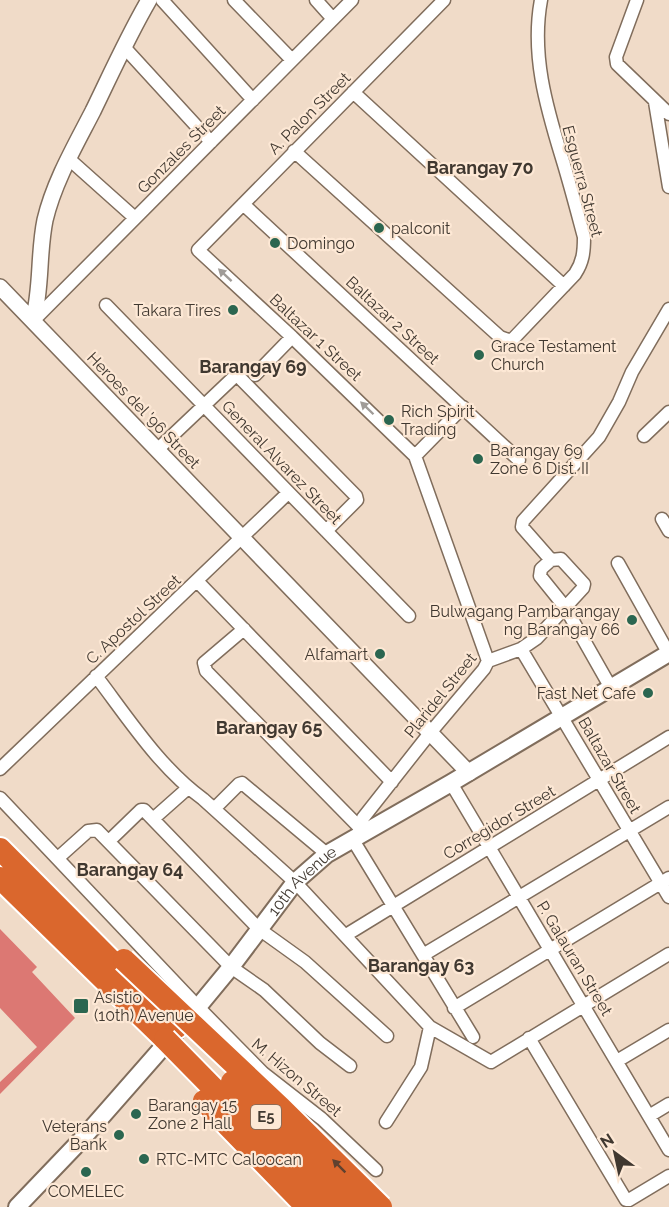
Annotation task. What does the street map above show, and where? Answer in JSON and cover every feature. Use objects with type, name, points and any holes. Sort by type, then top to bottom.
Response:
[{"type":"highway","name":"E5","points":[[0,847],[355,1207]]},
{"type":"highway","points":[[0,847],[50,888],[381,1207]]},
{"type":"highway","name":"E5","points":[[0,878],[165,1039],[330,1207]]},
{"type":"highway","points":[[0,884],[307,1207]]},
{"type":"main road","name":"10th Avenue","points":[[17,1207],[83,1138],[198,1007],[295,882],[327,854],[469,773],[669,653]]},
{"type":"street","points":[[33,321],[37,306],[40,252],[45,220],[54,191],[124,46],[149,0]]},
{"type":"street","points":[[162,0],[253,100]]},
{"type":"street","points":[[234,0],[292,60]]},
{"type":"street","points":[[316,0],[333,19]]},
{"type":"street","name":"Gonzales Street","points":[[33,321],[352,0]]},
{"type":"street","name":"A. Palon Street","points":[[198,250],[444,0]]},
{"type":"street","name":"Esguerra Street","points":[[294,151],[500,337],[513,339],[522,332],[582,264],[584,251],[584,237],[545,101],[539,46],[541,0]]},
{"type":"street","points":[[637,0],[616,57],[617,64],[669,114]]},
{"type":"street","points":[[124,46],[211,142]]},
{"type":"street","points":[[353,92],[564,286]]},
{"type":"street","points":[[656,102],[669,187]]},
{"type":"street","points":[[69,159],[135,218]]},
{"type":"street","name":"Baltazar 2 Street","points":[[243,204],[519,460]]},
{"type":"street","name":"Baltazar 1 Street","points":[[198,250],[412,452],[488,661]]},
{"type":"street","name":"Heroes del '96 Street","points":[[0,287],[469,773]]},
{"type":"street","name":"General Alvarez Street","points":[[106,305],[409,616]]},
{"type":"street","points":[[611,688],[565,607],[540,576],[541,569],[551,560],[522,528],[524,520],[599,437],[619,402],[632,372],[669,309]]},
{"type":"street","points":[[255,375],[292,337]]},
{"type":"street","points":[[157,450],[237,377],[356,496],[357,500],[326,531]]},
{"type":"street","points":[[412,452],[463,407]]},
{"type":"street","points":[[644,435],[669,412]]},
{"type":"street","name":"C. Apostol Street","points":[[0,769],[288,493]]},
{"type":"street","points":[[662,519],[669,531]]},
{"type":"street","name":"Plaridel Street","points":[[359,834],[363,818],[484,669],[488,661],[521,649],[537,638],[584,584],[561,559],[551,560]]},
{"type":"street","points":[[618,563],[669,653]]},
{"type":"street","points":[[197,581],[392,782]]},
{"type":"street","points":[[244,629],[204,663],[206,671],[359,834],[394,905],[472,1037]]},
{"type":"street","name":"Baltazar Street","points":[[521,649],[630,831],[665,880],[669,897]]},
{"type":"street","points":[[96,676],[156,754],[188,788],[295,882],[430,1027],[491,1062],[669,954]]},
{"type":"street","name":"Corregidor Street","points":[[346,935],[669,737]]},
{"type":"street","points":[[214,809],[242,783],[327,854]]},
{"type":"street","name":"P. Galauran Street","points":[[451,783],[669,1150]]},
{"type":"street","points":[[153,819],[188,788]]},
{"type":"street","name":"M. Hizon Street","points":[[0,798],[263,1073],[322,1119],[376,1170]]},
{"type":"street","points":[[423,955],[669,807]]},
{"type":"street","points":[[109,841],[141,810],[144,810],[259,929],[305,962],[387,1036]]},
{"type":"street","points":[[58,857],[92,829],[97,830],[231,967],[264,990],[320,1043],[350,1066]]},
{"type":"street","points":[[454,1008],[665,880]]},
{"type":"street","points":[[386,1122],[421,1067],[430,1027]]},
{"type":"street","points":[[617,1061],[669,1029]]},
{"type":"street","points":[[529,1038],[626,1200],[669,1176]]},
{"type":"street","points":[[649,1116],[669,1104]]},
{"type":"shaded area","points":[[0,929],[37,967],[32,972],[75,1018],[0,1094],[0,1082],[37,1047],[0,1008]]},
{"type":"place","name":"palconit","points":[[379,228]]},
{"type":"place","name":"Domingo","points":[[275,243]]},
{"type":"place","name":"Takara Tires","points":[[233,310]]},
{"type":"place","name":"Grace Testament Church","points":[[479,355]]},
{"type":"place","name":"Rich Spirit Trading","points":[[389,420]]},
{"type":"place","name":"Barangay 69 Zone 6 Dist. II","points":[[478,459]]},
{"type":"place","name":"Bulwagang Pambarangay ng Barangay 66","points":[[632,620]]},
{"type":"place","name":"Alfamart","points":[[380,654]]},
{"type":"place","name":"Fast Net Cafe","points":[[648,693]]},
{"type":"place","name":"Asistio (10th) Avenue","points":[[81,1006]]},
{"type":"place","name":"Barangay 15 Zone 2 Hall","points":[[136,1114]]},
{"type":"place","name":"Veterans Bank","points":[[119,1135]]},
{"type":"place","name":"RTC-MTC Caloocan","points":[[144,1159]]},
{"type":"place","name":"COMELEC","points":[[86,1172]]},
{"type":"district","name":"Barangay 70","points":[[480,168]]},
{"type":"district","name":"Barangay 69","points":[[253,367]]},
{"type":"district","name":"Barangay 65","points":[[269,728]]},
{"type":"district","name":"Barangay 64","points":[[130,870]]},
{"type":"district","name":"Barangay 63","points":[[421,966]]}]
